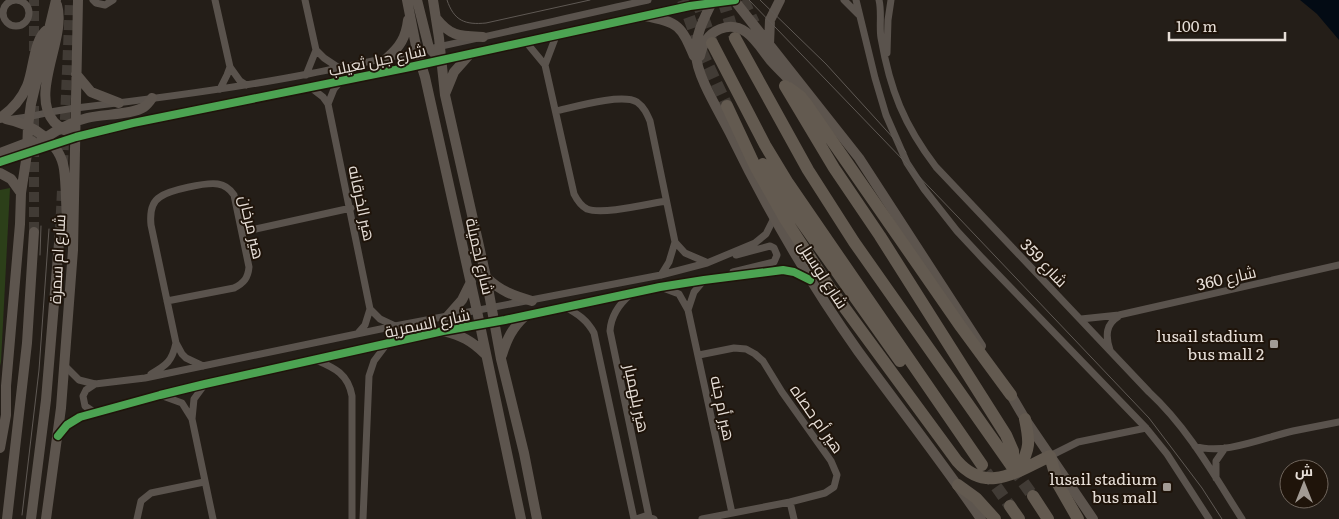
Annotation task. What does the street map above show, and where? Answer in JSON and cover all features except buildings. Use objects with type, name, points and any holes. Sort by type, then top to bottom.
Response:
[{"type":"highway","points":[[735,38],[808,170],[854,242],[1016,469]]},
{"type":"highway","name":"شارع لوسيل","points":[[712,43],[765,145],[788,183],[982,465]]},
{"type":"highway","points":[[1011,395],[961,327],[805,102],[800,96],[785,86],[834,168],[885,243],[1006,435],[1013,451],[1016,469]]},
{"type":"highway","points":[[971,450],[909,374],[850,292],[788,203],[728,106],[755,166],[830,288],[957,461],[966,470],[981,478],[997,479],[1016,469],[1050,456],[1058,484],[1078,519]]},
{"type":"highway","points":[[1016,469],[1029,448],[1025,419]]},
{"type":"highway","points":[[958,485],[976,498],[995,519]]},
{"type":"highway","points":[[1033,496],[1048,519]]},
{"type":"highway","points":[[1010,506],[1019,519]]},
{"type":"street","name":"شارع ام سمرة","points":[[46,519],[58,436],[73,250],[78,0]]},
{"type":"street","points":[[93,0],[96,3],[105,5],[112,0]]},
{"type":"street","points":[[215,0],[230,67],[240,81],[246,85]]},
{"type":"street","points":[[305,0],[316,50],[339,68]]},
{"type":"street","name":"شارع لجميلة","points":[[407,0],[417,51],[422,65],[478,311],[521,519]]},
{"type":"street","points":[[417,0],[429,48],[437,61]]},
{"type":"street","name":"شارع لجميلة","points":[[433,0],[440,46],[437,61],[442,73],[445,95],[493,308],[501,359],[538,519]]},
{"type":"street","name":"شارع جبل ثعيلب","points":[[28,122],[48,112],[220,89],[306,75],[648,0]]},
{"type":"street","points":[[734,0],[823,112],[869,174],[964,317],[1025,419],[1093,519]]},
{"type":"street","name":"شارع جبل ثعيلب","points":[[46,139],[76,137],[133,123],[422,65],[712,2],[734,0]]},
{"type":"street","points":[[769,45],[770,20],[780,0]]},
{"type":"street","points":[[844,0],[860,16]]},
{"type":"street","points":[[856,0],[890,128],[907,163],[933,201],[984,260],[1146,428],[1167,454],[1209,519]]},
{"type":"street","name":"شارع 359","points":[[879,0],[880,36],[895,95],[907,123],[936,167],[1168,409],[1195,446],[1242,519]]},
{"type":"street","points":[[887,63],[888,20],[891,0]]},
{"type":"street","points":[[0,448],[6,415],[3,390],[20,224],[21,193],[28,154],[28,122],[56,1]]},
{"type":"street","points":[[56,1],[59,19],[46,82],[48,112],[60,127],[76,137]]},
{"type":"street","name":"شارع لوسيل","points":[[712,2],[703,20],[697,40],[696,55],[698,66],[754,182],[810,280],[858,351],[958,485],[981,519]]},
{"type":"street","points":[[387,58],[398,48],[404,38],[409,12]]},
{"type":"street","points":[[645,16],[676,24],[685,35],[698,66]]},
{"type":"street","points":[[436,18],[446,29],[456,35],[483,36]]},
{"type":"street","points":[[2,119],[21,98],[28,84],[38,40],[49,28]]},
{"type":"street","points":[[698,66],[702,49],[708,36],[724,28],[744,30],[755,40],[778,69],[823,112]]},
{"type":"street","points":[[545,65],[556,36]]},
{"type":"street","points":[[526,42],[545,65],[574,194],[578,202],[588,210],[606,210],[666,201]]},
{"type":"street","points":[[306,75],[316,50]]},
{"type":"street","points":[[417,51],[437,61]]},
{"type":"street","points":[[445,95],[454,72],[470,54]]},
{"type":"street","points":[[220,89],[230,67]]},
{"type":"street","points":[[76,74],[91,92],[119,103]]},
{"type":"street","points":[[328,104],[334,89],[340,82]]},
{"type":"street","points":[[310,87],[323,96],[328,104]]},
{"type":"street","points":[[60,127],[76,121],[144,107],[152,98]]},
{"type":"street","points":[[556,111],[626,98],[635,101],[647,113],[675,242],[669,262],[661,275]]},
{"type":"street","name":"هير الخرقانه","points":[[328,104],[351,208],[370,309]]},
{"type":"street","points":[[0,162],[28,154],[33,147],[60,127],[76,108]]},
{"type":"street","points":[[2,119],[28,122],[46,139],[60,157],[64,169],[66,221],[73,250]]},
{"type":"street","points":[[0,153],[46,139]]},
{"type":"street","points":[[0,173],[11,179],[21,193]]},
{"type":"street","name":"هير مرخان","points":[[167,301],[234,288],[247,278],[249,267],[234,195],[230,189],[223,185],[209,183],[169,193],[160,197],[151,209],[150,215],[167,301],[176,343],[186,358],[203,366]]},
{"type":"street","points":[[242,232],[351,208]]},
{"type":"street","name":"شارع السمرية","points":[[95,384],[145,378],[395,326],[447,318],[661,275],[707,262],[760,240],[770,228],[774,218]]},
{"type":"street","name":"شارع ام سمرة","points":[[31,519],[46,400],[60,231]]},
{"type":"street","name":"شارع ام سمرة","points":[[7,519],[27,343],[34,232]]},
{"type":"street","points":[[675,242],[685,253],[707,262],[766,247],[774,248],[777,255],[776,259],[770,263],[704,280],[694,292],[688,310]]},
{"type":"street","name":"شارع 360","points":[[1081,319],[1119,315],[1339,266]]},
{"type":"street","name":"شارع السمرية","points":[[58,436],[75,419],[160,394],[443,332],[660,287],[704,280],[784,270],[794,272],[810,280]]},
{"type":"street","points":[[486,277],[503,291],[532,301]]},
{"type":"street","points":[[447,318],[462,300],[471,282]]},
{"type":"street","name":"هير أم جنه","points":[[660,287],[679,294],[688,310],[732,513]]},
{"type":"street","name":"هير بلهمبار","points":[[633,293],[616,309],[610,331],[652,518]]},
{"type":"street","name":"هير بلهمبار","points":[[564,307],[580,315],[589,324],[594,333],[635,519]]},
{"type":"street","points":[[355,335],[366,325],[370,309],[380,318],[395,326]]},
{"type":"street","points":[[1110,350],[1107,337],[1108,327],[1119,315]]},
{"type":"street","points":[[501,359],[508,337],[516,324],[525,316]]},
{"type":"street","points":[[443,332],[458,335],[469,340],[486,355]]},
{"type":"street","points":[[145,378],[169,362],[176,343]]},
{"type":"street","points":[[363,519],[369,376],[374,361],[386,345]]},
{"type":"street","name":"هير أم حصاه","points":[[699,355],[734,348],[746,349],[755,354],[763,361],[782,392],[831,461],[837,475],[834,487],[825,493],[790,502],[702,519]]},
{"type":"street","points":[[316,360],[338,370],[350,387],[352,396],[352,519]]},
{"type":"street","points":[[64,365],[79,380],[95,384]]},
{"type":"street","points":[[94,412],[85,406],[82,396],[86,390],[95,384]]},
{"type":"street","points":[[205,384],[194,399],[192,419],[212,519]]},
{"type":"street","points":[[160,394],[182,403],[192,419]]},
{"type":"street","points":[[1195,446],[1225,448],[1339,422]]},
{"type":"street","points":[[1050,456],[1078,442],[1146,428]]},
{"type":"street","points":[[1216,479],[1216,461],[1225,448]]},
{"type":"street","points":[[137,519],[141,501],[151,493],[204,482]]},
{"type":"street","points":[[790,502],[794,519]]},
{"type":"street","points":[[635,519],[641,517],[652,518]]},
{"type":"green space","points":[[10,188],[1,362],[0,366],[0,190]]},
{"type":"shaded area","points":[[1300,0],[1339,0],[1339,40],[1317,14]]},
{"type":"tunnel","points":[[34,0],[34,51]]},
{"type":"tunnel","points":[[63,165],[70,0]]},
{"type":"tunnel","points":[[683,0],[700,48],[727,106]]},
{"type":"tunnel","points":[[697,0],[712,43]]},
{"type":"tunnel","points":[[723,0],[735,38]]},
{"type":"tunnel","points":[[743,0],[754,23]]},
{"type":"tunnel","points":[[34,106],[34,232]]},
{"type":"tunnel","points":[[60,231],[62,190]]},
{"type":"tunnel","points":[[1013,468],[1033,496]]},
{"type":"tunnel","points":[[986,472],[1010,506]]},
{"type":"tram line","points":[[447,0],[457,17],[472,23],[486,23],[590,0]]},
{"type":"tram line","points":[[749,0],[1149,418],[1202,488],[1222,519]]},
{"type":"tram line","points":[[760,0],[826,64],[906,152]]},
{"type":"tram line","points":[[40,255],[41,226]]},
{"type":"tram line","points":[[22,515],[39,370],[49,229]]},
{"type":"cycle path","points":[[0,162],[76,137],[133,123],[410,67],[690,6],[735,0]]},
{"type":"cycle path","points":[[58,436],[67,425],[80,417],[160,395],[443,331],[505,320],[660,287],[704,280],[783,270],[794,272],[810,280]]},
{"type":"place","name":"lusail stadium bus mall 2","points":[[1274,344]]},
{"type":"place","name":"lusail stadium bus mall","points":[[1167,487]]}]
